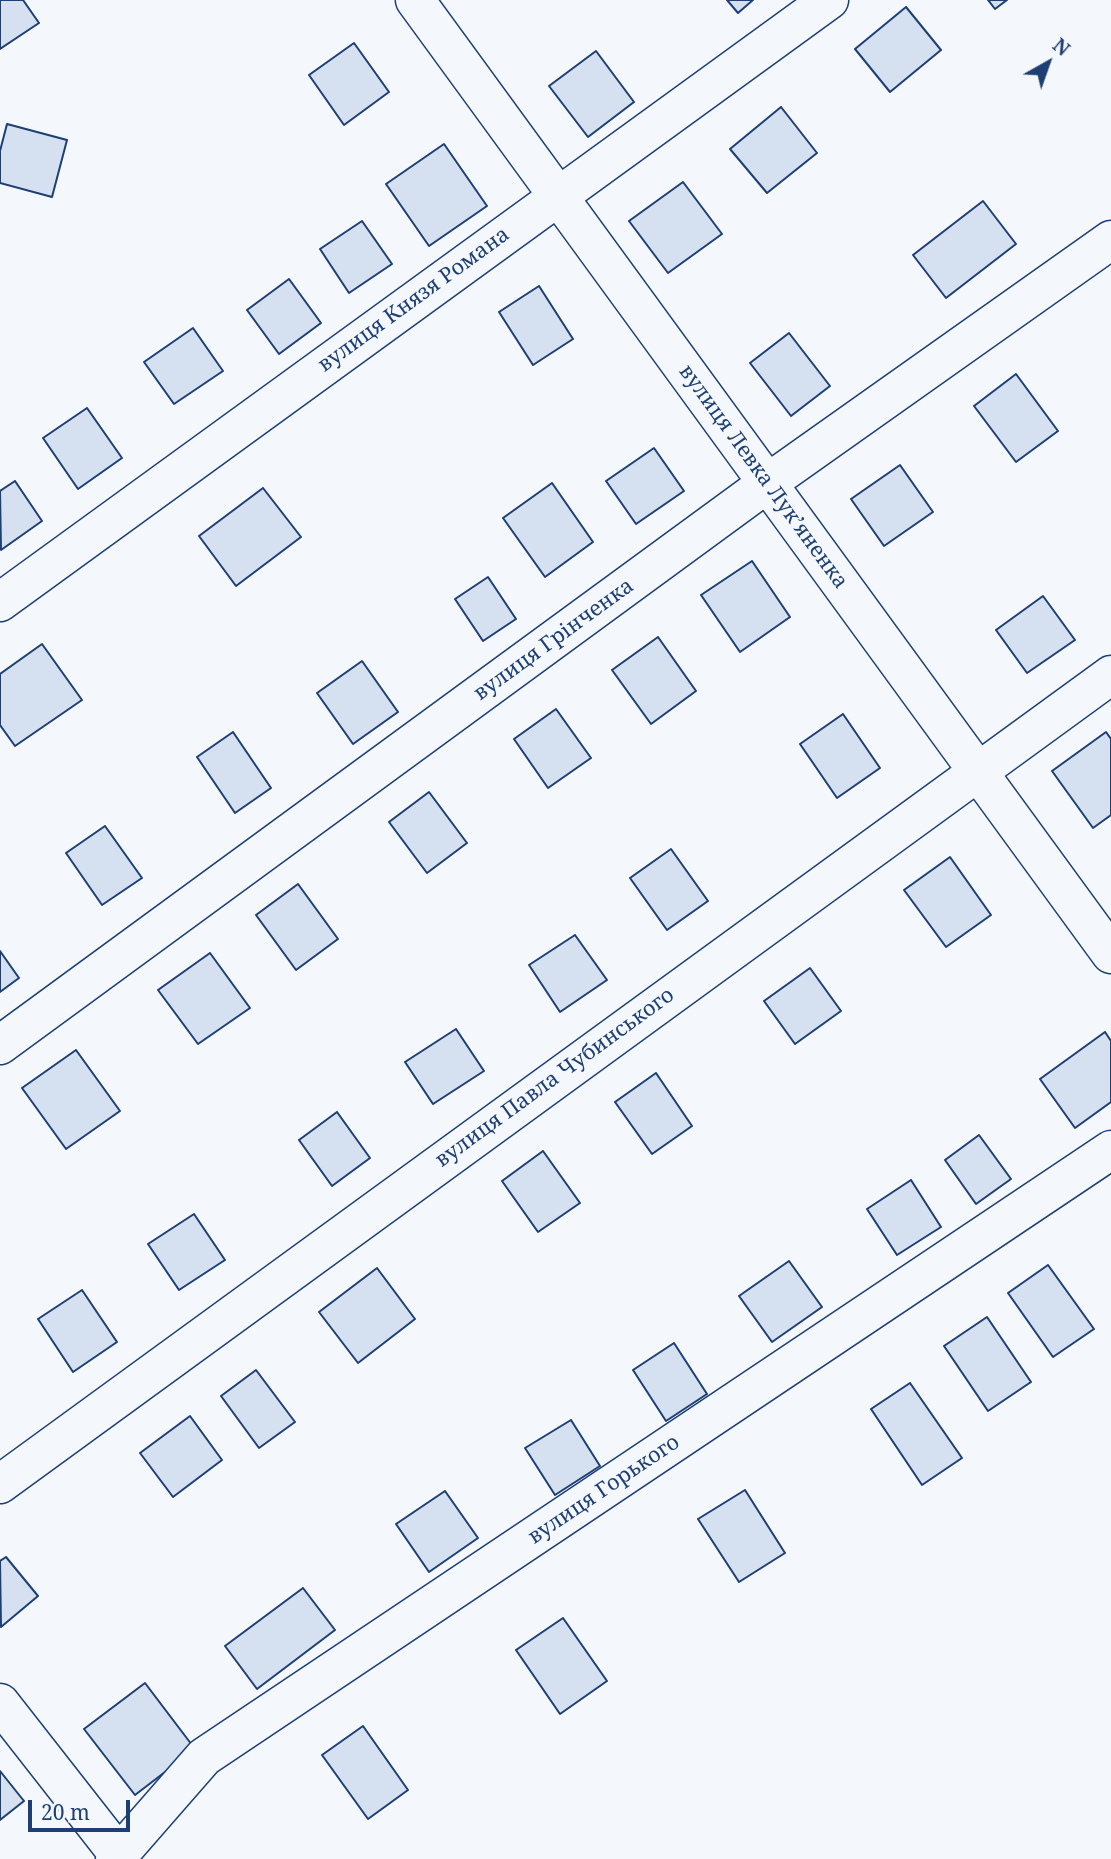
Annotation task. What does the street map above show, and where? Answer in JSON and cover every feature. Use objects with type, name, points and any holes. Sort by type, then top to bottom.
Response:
[{"type":"street","name":"вулиця Левка Лукʼяненка","points":[[415,0],[1111,954]]},
{"type":"street","name":"вулиця Князя Романа","points":[[0,601],[829,0]]},
{"type":"street","name":"вулиця Грінченка","points":[[0,1045],[769,482],[1111,240]]},
{"type":"street","name":"вулиця Павла Чубинського","points":[[0,1483],[1111,675]]},
{"type":"street","name":"вулиця Горького","points":[[117,1858],[204,1757],[1111,1150]]},
{"type":"street","points":[[0,1703],[117,1858]]},
{"type":"building","points":[[0,0],[23,0],[39,23],[0,49]]},
{"type":"building","points":[[727,0],[753,0],[738,13]]},
{"type":"building","points":[[988,0],[1007,0],[995,9]]},
{"type":"building","points":[[906,7],[941,50],[890,92],[855,49]]},
{"type":"building","points":[[354,43],[389,92],[344,125],[309,75]]},
{"type":"building","points":[[596,51],[634,102],[588,137],[549,86]]},
{"type":"building","points":[[781,107],[817,153],[767,193],[730,149]]},
{"type":"building","points":[[7,124],[67,140],[52,197],[0,183],[0,151]]},
{"type":"building","points":[[444,144],[487,206],[429,246],[386,184]]},
{"type":"building","points":[[683,182],[722,234],[668,273],[629,221]]},
{"type":"building","points":[[983,201],[1016,244],[946,298],[913,255]]},
{"type":"building","points":[[362,221],[392,264],[349,293],[320,249]]},
{"type":"building","points":[[289,279],[321,323],[279,354],[247,310]]},
{"type":"building","points":[[539,286],[573,339],[533,365],[499,312]]},
{"type":"building","points":[[193,328],[223,371],[174,404],[144,362]]},
{"type":"building","points":[[789,333],[830,386],[791,416],[750,363]]},
{"type":"building","points":[[1016,374],[1058,431],[1016,462],[974,406]]},
{"type":"building","points":[[87,408],[122,458],[78,489],[43,438]]},
{"type":"building","points":[[654,448],[684,491],[636,524],[606,481]]},
{"type":"building","points":[[900,465],[933,512],[884,546],[851,499]]},
{"type":"building","points":[[15,481],[42,521],[1,550],[0,491]]},
{"type":"building","points":[[552,483],[593,542],[545,577],[503,518]]},
{"type":"building","points":[[263,488],[301,537],[236,586],[199,536]]},
{"type":"building","points":[[752,561],[790,617],[740,652],[701,595]]},
{"type":"building","points":[[488,577],[516,619],[483,641],[455,599]]},
{"type":"building","points":[[1043,596],[1075,640],[1027,673],[996,630]]},
{"type":"building","points":[[658,637],[696,691],[651,724],[612,670]]},
{"type":"building","points":[[42,644],[82,700],[15,746],[0,725],[0,674]]},
{"type":"building","points":[[362,661],[398,712],[353,744],[317,693]]},
{"type":"building","points":[[556,709],[591,758],[548,788],[514,739]]},
{"type":"building","points":[[843,714],[880,768],[837,798],[800,744]]},
{"type":"building","points":[[233,732],[271,788],[235,813],[197,757]]},
{"type":"building","points":[[1106,732],[1111,739],[1111,815],[1093,828],[1052,771]]},
{"type":"building","points":[[429,792],[467,843],[427,873],[389,822]]},
{"type":"building","points":[[105,826],[142,878],[102,905],[66,853]]},
{"type":"building","points":[[671,849],[708,901],[667,930],[630,878]]},
{"type":"building","points":[[950,857],[991,915],[946,947],[904,890]]},
{"type":"building","points":[[298,884],[338,939],[296,970],[256,915]]},
{"type":"building","points":[[575,935],[607,980],[560,1012],[529,965]]},
{"type":"building","points":[[0,951],[19,978],[0,992]]},
{"type":"building","points":[[210,953],[250,1008],[198,1044],[158,990]]},
{"type":"building","points":[[810,968],[841,1011],[795,1044],[764,1001]]},
{"type":"building","points":[[456,1029],[484,1071],[433,1104],[405,1062]]},
{"type":"building","points":[[1105,1032],[1111,1041],[1111,1102],[1075,1128],[1040,1079]]},
{"type":"building","points":[[76,1050],[120,1111],[66,1149],[22,1088]]},
{"type":"building","points":[[656,1073],[692,1126],[652,1154],[615,1102]]},
{"type":"building","points":[[337,1112],[370,1158],[332,1186],[299,1140]]},
{"type":"building","points":[[979,1135],[1011,1179],[976,1204],[945,1160]]},
{"type":"building","points":[[543,1151],[580,1203],[538,1232],[502,1181]]},
{"type":"building","points":[[911,1180],[941,1227],[897,1255],[867,1209]]},
{"type":"building","points":[[194,1214],[225,1260],[179,1290],[148,1244]]},
{"type":"building","points":[[789,1261],[822,1307],[772,1342],[739,1296]]},
{"type":"building","points":[[1048,1265],[1094,1329],[1053,1357],[1008,1293]]},
{"type":"building","points":[[377,1268],[415,1319],[358,1363],[319,1312]]},
{"type":"building","points":[[82,1290],[117,1342],[73,1372],[38,1319]]},
{"type":"building","points":[[987,1317],[1031,1382],[988,1411],[944,1346]]},
{"type":"building","points":[[674,1343],[707,1394],[666,1421],[633,1370]]},
{"type":"building","points":[[256,1370],[295,1422],[259,1448],[221,1396]]},
{"type":"building","points":[[910,1383],[962,1458],[922,1485],[871,1409]]},
{"type":"building","points":[[190,1416],[222,1460],[173,1497],[140,1453]]},
{"type":"building","points":[[571,1420],[600,1466],[555,1495],[525,1448]]},
{"type":"building","points":[[745,1490],[785,1553],[739,1582],[698,1519]]},
{"type":"building","points":[[445,1491],[478,1538],[429,1572],[396,1524]]},
{"type":"building","points":[[6,1557],[38,1596],[1,1627],[0,1561]]},
{"type":"building","points":[[303,1588],[335,1630],[257,1689],[225,1646]]},
{"type":"building","points":[[563,1618],[607,1681],[560,1714],[516,1650]]},
{"type":"building","points":[[145,1683],[195,1749],[135,1795],[84,1729]]},
{"type":"building","points":[[363,1726],[408,1790],[368,1819],[322,1755]]},
{"type":"building","points":[[0,1771],[24,1801],[0,1820]]}]
